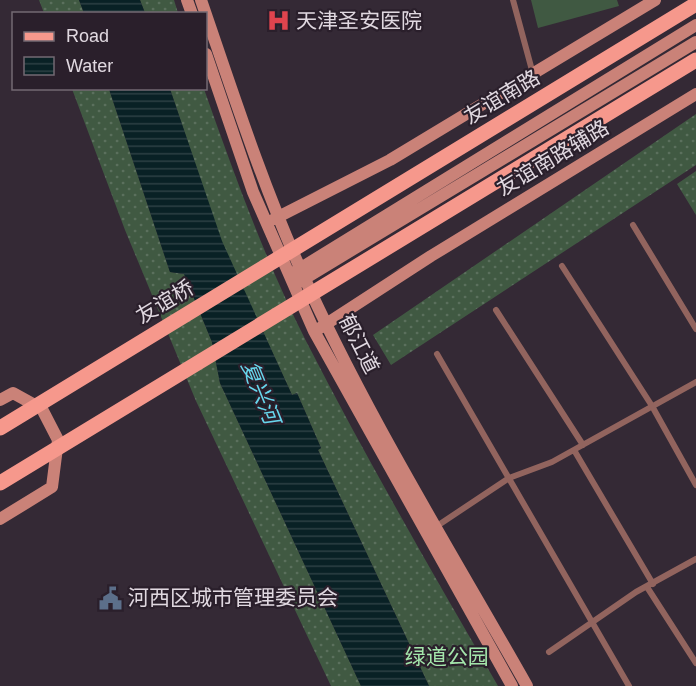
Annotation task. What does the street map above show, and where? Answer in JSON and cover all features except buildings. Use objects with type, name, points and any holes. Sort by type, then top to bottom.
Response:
[{"type":"main road","name":"友谊南路","points":[[329,227],[696,4]]},
{"type":"main road","points":[[0,483],[696,60]]},
{"type":"main road","name":"友谊桥","points":[[0,428],[329,227]]},
{"type":"street","points":[[266,224],[390,160],[655,0]]},
{"type":"street","name":"郁江道","points":[[207,18],[254,157],[303,273],[366,400],[527,686]]},
{"type":"street","points":[[303,273],[696,26]]},
{"type":"street","points":[[291,280],[696,42]]},
{"type":"street","name":"郁江道","points":[[207,57],[266,224],[314,331],[512,686]]},
{"type":"street","name":"友谊南路辅路","points":[[314,331],[431,256],[696,94]]},
{"type":"street","points":[[0,400],[13,393],[42,409],[58,440],[52,488],[0,519]]},
{"type":"lane","points":[[513,0],[533,74]]},
{"type":"lane","points":[[633,225],[696,329]]},
{"type":"lane","points":[[562,266],[652,406],[696,485]]},
{"type":"lane","points":[[496,310],[583,445]]},
{"type":"lane","points":[[437,354],[629,686]]},
{"type":"lane","points":[[437,526],[509,478],[552,462],[696,382]]},
{"type":"lane","points":[[574,450],[696,663]]},
{"type":"lane","points":[[549,652],[650,585],[696,559]]},
{"type":"green space","points":[[39,0],[79,0],[84,12],[44,12]]},
{"type":"green space","points":[[140,0],[174,0],[178,12],[145,12]]},
{"type":"green space","points":[[531,0],[617,0],[619,6],[538,28]]},
{"type":"green space","name":"绿道公园","points":[[72,90],[109,90],[170,272],[184,274],[212,342],[220,383],[361,686],[331,686],[196,401],[125,230]]},
{"type":"green space","name":"绿道公园","points":[[170,90],[204,90],[264,248],[306,341],[376,472],[498,686],[429,686],[318,450],[321,448],[297,393],[292,395],[221,241]]},
{"type":"green space","points":[[696,114],[696,165],[391,365],[373,335]]},
{"type":"green space","points":[[696,171],[696,215],[677,184]]},
{"type":"water","points":[[79,0],[140,0],[145,12],[84,12]]},
{"type":"water","name":"复兴河","points":[[109,90],[170,90],[222,241],[292,395],[297,393],[321,448],[318,450],[429,686],[361,686],[220,383],[212,342],[184,274],[170,272]]},
{"type":"place","name":"天津圣安医院","points":[[278,21]]},
{"type":"place","name":"河西区城市管理委员会","points":[[110,598]]}]
